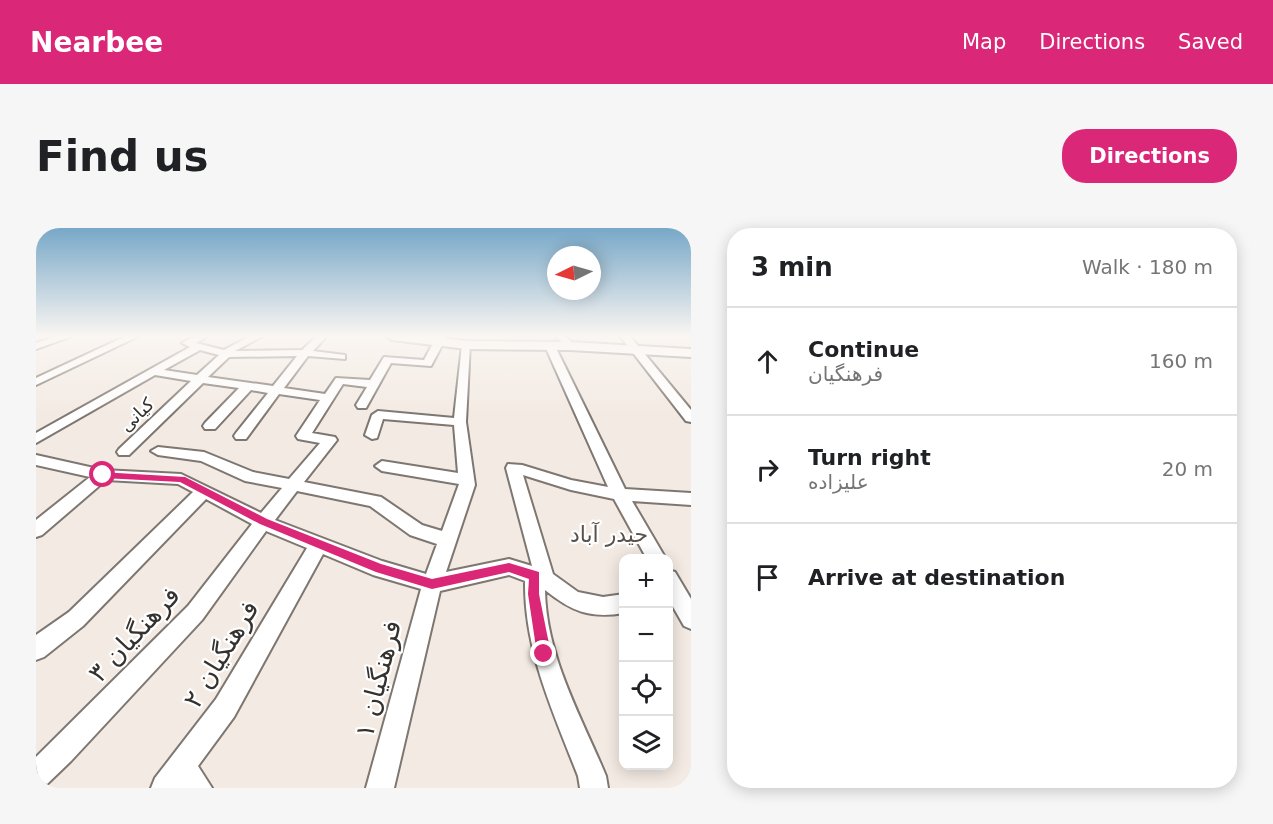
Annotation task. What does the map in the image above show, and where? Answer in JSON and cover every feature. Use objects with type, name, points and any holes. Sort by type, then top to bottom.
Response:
[{"type":"street","points":[[36,382],[78,362]]},
{"type":"street","name":"کیانی","points":[[36,439],[169,362]]},
{"type":"street","name":"کیانی","points":[[124,452],[218,362]]},
{"type":"street","points":[[241,436],[298,362]]},
{"type":"street","points":[[362,405],[386,362]]},
{"type":"street","points":[[412,362],[427,364],[428,362]]},
{"type":"street","name":"فرهنگیان ۱","points":[[380,788],[432,584],[467,485],[460,422],[465,362]]},
{"type":"street","points":[[569,362],[620,495],[655,554]]},
{"type":"street","points":[[647,362],[691,418]]},
{"type":"street","points":[[154,372],[328,398],[340,380],[373,384]]},
{"type":"street","points":[[210,426],[248,386]]},
{"type":"street","name":"فرهنگیان ۳","points":[[36,775],[62,752],[195,613],[263,522],[330,440],[303,435],[328,398]]},
{"type":"street","points":[[372,435],[378,415],[460,422]]},
{"type":"street","points":[[36,425],[52,430]]},
{"type":"street","points":[[158,451],[204,457],[250,477],[375,501],[416,530],[448,540]]},
{"type":"street","points":[[36,460],[103,475],[181,479],[263,522],[380,568],[432,584],[509,567],[540,578],[573,600],[603,607],[619,604]]},
{"type":"street","points":[[382,466],[466,480]]},
{"type":"street","points":[[594,788],[592,776],[544,654],[534,594],[540,578],[513,468],[536,471],[569,484],[620,495],[691,499]]},
{"type":"street","points":[[36,530],[103,475]]},
{"type":"street","points":[[36,650],[76,619],[204,491]]},
{"type":"street","name":"فرهنگیان ۲","points":[[165,788],[225,708],[319,544]]},
{"type":"street","points":[[676,590],[691,619]]},
{"type":"street","points":[[181,766],[198,788]]},
{"type":"district","name":"حیدر آباد","points":[[609,534]]},
{"type":"route","points":[[103,475],[181,479],[263,522],[380,568],[432,584],[509,567],[535,576],[534,594],[544,654]]}]
